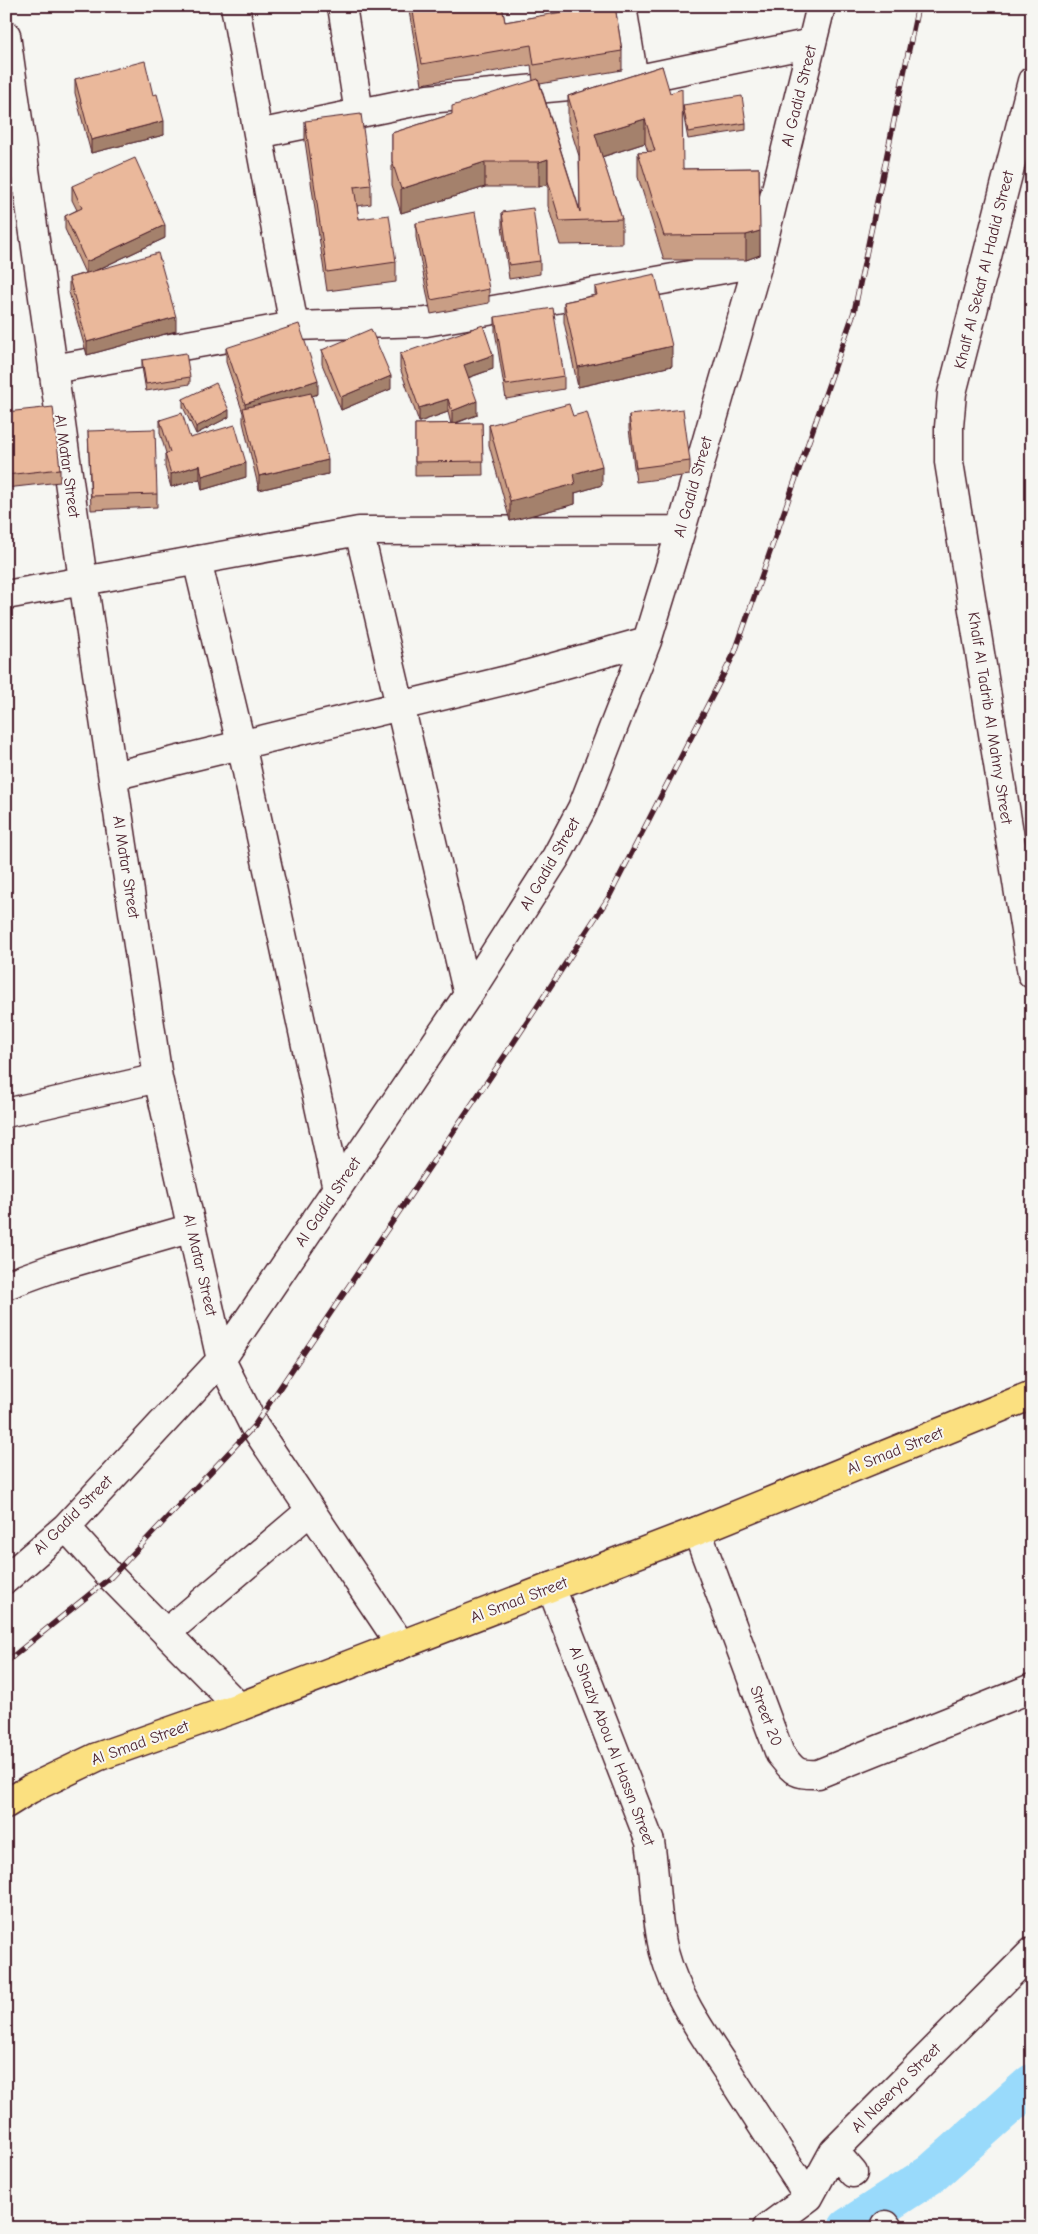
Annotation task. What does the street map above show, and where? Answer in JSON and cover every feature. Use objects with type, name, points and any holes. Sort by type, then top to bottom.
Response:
[{"type":"highway","name":"Al Smad Street","points":[[6,1804],[30,1789],[97,1757],[239,1708],[697,1532],[1032,1395]]},
{"type":"street","points":[[235,6],[294,326]]},
{"type":"street","points":[[342,6],[359,113]]},
{"type":"street","points":[[622,6],[634,80]]},
{"type":"street","name":"Al Gadid Street","points":[[6,1578],[66,1527],[221,1360],[468,995],[556,857],[582,808],[647,641],[681,530],[758,263],[821,6]]},
{"type":"street","name":"Al Matar Street","points":[[6,35],[83,580],[158,1078],[221,1360],[254,1426],[401,1645]]},
{"type":"street","points":[[258,134],[428,99],[634,80],[812,43]]},
{"type":"street","name":"Khalf Al Sekat Al Hadid Street","points":[[949,462],[952,394],[1032,81]]},
{"type":"street","points":[[53,369],[294,326],[426,322],[758,263]]},
{"type":"street","name":"Khalf Al Tadrib Al Mahny Street","points":[[949,462],[1032,974]]},
{"type":"street","points":[[6,594],[359,531],[681,530]]},
{"type":"street","points":[[359,531],[468,995]]},
{"type":"street","points":[[197,560],[241,744],[337,1189]]},
{"type":"street","points":[[113,776],[519,677],[647,641]]},
{"type":"street","points":[[6,1113],[158,1078]]},
{"type":"street","points":[[6,1285],[53,1268],[192,1228]]},
{"type":"street","points":[[166,1633],[310,1511]]},
{"type":"street","points":[[66,1527],[111,1578],[239,1708]]},
{"type":"street","name":"Street 20","points":[[697,1532],[780,1754],[791,1768],[801,1775],[818,1774],[1032,1688]]},
{"type":"street","name":"Al Shazly Abou Al Hassn Street","points":[[552,1587],[650,1842],[654,1864],[656,1910],[664,1952],[680,1993],[701,2031],[809,2197]]},
{"type":"street","name":"Al Naserya Street","points":[[767,2228],[809,2197],[834,2151],[1032,1952]]},
{"type":"street","points":[[834,2151],[853,2173]]},
{"type":"building","points":[[412,6],[502,6],[505,22],[579,9],[578,6],[615,6],[622,51],[534,65],[531,45],[422,64]]},
{"type":"building","points":[[145,61],[153,95],[157,94],[164,121],[91,140],[75,79]]},
{"type":"building","points":[[662,66],[670,93],[682,89],[683,169],[759,168],[760,231],[746,235],[664,236],[638,152],[655,151],[645,119],[595,134],[622,219],[560,221],[548,181],[548,159],[539,162],[485,162],[401,189],[392,161],[392,133],[452,114],[452,106],[538,79],[580,212],[579,132],[568,96]]},
{"type":"building","points":[[742,96],[746,123],[688,132],[683,105]]},
{"type":"building","points":[[361,114],[371,185],[354,187],[359,219],[389,215],[396,262],[327,272],[305,121]]},
{"type":"building","points":[[135,158],[165,225],[86,262],[65,216],[82,208],[72,186]]},
{"type":"building","points":[[533,208],[540,261],[509,265],[502,212]]},
{"type":"building","points":[[475,212],[489,289],[431,300],[416,223]]},
{"type":"building","points":[[158,253],[176,317],[87,342],[69,278]]},
{"type":"building","points":[[655,274],[672,346],[578,367],[564,302],[597,295],[595,287]]},
{"type":"building","points":[[553,308],[564,376],[506,385],[495,317]]},
{"type":"building","points":[[299,324],[318,380],[245,404],[226,348]]},
{"type":"building","points":[[483,325],[493,355],[464,365],[477,401],[452,411],[448,399],[419,408],[400,354]]},
{"type":"building","points":[[371,329],[391,376],[341,397],[322,350]]},
{"type":"building","points":[[186,353],[190,377],[146,384],[142,360]]},
{"type":"building","points":[[216,383],[229,410],[196,427],[183,399]]},
{"type":"building","points":[[311,393],[328,460],[259,476],[243,408]]},
{"type":"building","points":[[569,404],[573,416],[587,412],[602,466],[573,474],[575,484],[510,501],[489,425]]},
{"type":"building","points":[[53,407],[60,469],[6,475],[6,412]]},
{"type":"building","points":[[683,409],[690,461],[636,468],[629,415]]},
{"type":"building","points":[[182,413],[190,438],[235,425],[246,463],[202,476],[200,465],[171,474],[165,454],[170,452],[160,420]]},
{"type":"building","points":[[482,423],[483,461],[415,462],[415,424]]},
{"type":"building","points":[[155,429],[157,494],[91,496],[88,431]]},
{"type":"waterway","points":[[848,2228],[931,2174],[1032,2084]]},
{"type":"railway","points":[[6,1662],[111,1577],[254,1426],[514,1042],[609,897],[735,652],[854,312],[918,6]]}]
